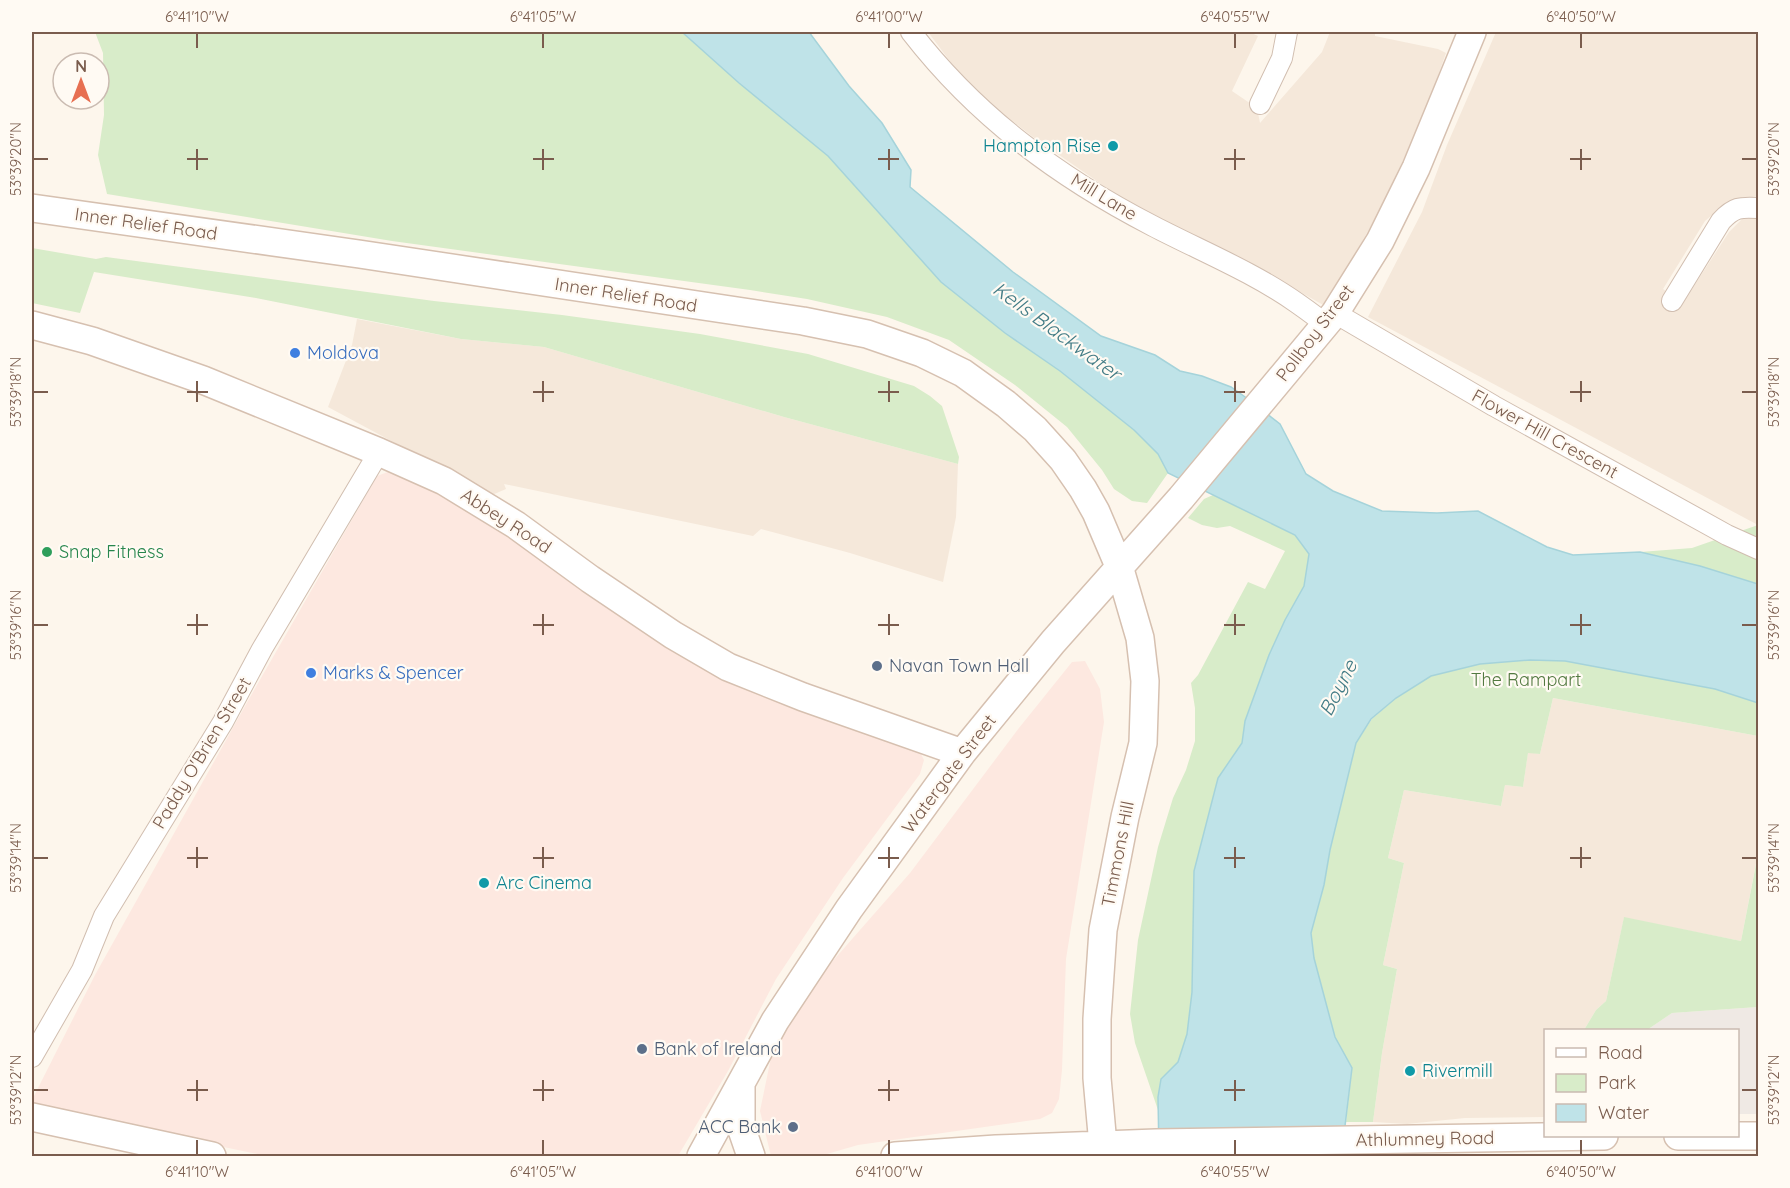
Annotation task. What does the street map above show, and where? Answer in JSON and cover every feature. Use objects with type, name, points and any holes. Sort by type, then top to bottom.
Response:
[{"type":"main road","points":[[1456,72],[1465,32]]},
{"type":"main road","name":"Pollboy Street","points":[[1119,566],[1181,498],[1331,319],[1380,241],[1416,168],[1472,32]]},
{"type":"main road","name":"Inner Relief Road","points":[[32,208],[359,254],[791,320],[867,334],[922,353],[963,373],[1006,404],[1035,429],[1063,460],[1083,489],[1096,512],[1119,566]]},
{"type":"main road","name":"Abbey Road","points":[[32,326],[92,341],[189,375],[379,452],[444,481],[516,525],[673,635],[728,667],[803,697],[962,753]]},
{"type":"main road","name":"Watergate Street","points":[[701,1156],[775,1020],[849,909],[962,753],[1119,566]]},
{"type":"main road","name":"Timmons Hill","points":[[1104,1151],[1097,1078],[1097,1019],[1103,930],[1125,817],[1143,744],[1144,692],[1140,638],[1119,566]]},
{"type":"main road","points":[[741,1086],[741,1127],[751,1156]]},
{"type":"main road","points":[[32,1117],[212,1156]]},
{"type":"main road","name":"Athlumney Road","points":[[1104,1151],[1156,1143],[1544,1136]]},
{"type":"main road","points":[[1739,1136],[1758,1136]]},
{"type":"main road","points":[[895,1156],[996,1149],[1104,1151]]},
{"type":"street","name":"Mill Lane","points":[[911,32],[935,62],[975,104],[1036,156],[1152,226],[1214,256],[1331,319]]},
{"type":"street","points":[[1260,104],[1282,58],[1287,32]]},
{"type":"street","points":[[1672,301],[1721,221],[1730,211],[1742,207],[1758,208]]},
{"type":"street","name":"Flower Hill Crescent","points":[[1331,319],[1727,535],[1758,549]]},
{"type":"street","name":"Paddy O'Brien Street","points":[[32,1057],[82,970],[104,916],[223,722],[262,649],[379,452]]},
{"type":"shaded area","points":[[928,32],[1249,32],[1258,36],[1232,91],[1257,108],[1260,123],[1322,52],[1330,32],[1375,32],[1375,36],[1438,49],[1446,53],[1423,118],[1375,219],[1325,306],[1272,276],[1133,206],[1033,137],[970,88]]},
{"type":"shaded area","points":[[1496,32],[1758,32],[1758,196],[1729,201],[1705,221],[1663,289],[1683,303],[1729,232],[1743,218],[1753,216],[1758,218],[1758,525],[1368,317],[1422,212],[1447,145]]},
{"type":"shaded area","points":[[357,319],[461,339],[544,347],[784,417],[958,464],[956,517],[943,582],[850,553],[761,529],[753,536],[504,484],[506,489],[492,495],[328,407],[352,345]]},
{"type":"shaded area","points":[[393,470],[477,516],[527,549],[919,750],[924,760],[920,774],[843,878],[776,979],[728,1071],[678,1156],[267,1156],[34,1104],[34,1096],[95,975],[249,699],[377,476]]},
{"type":"shaded area","points":[[1085,661],[1100,689],[1104,722],[1066,959],[1062,1070],[1059,1099],[1052,1113],[1040,1119],[858,1145],[820,1156],[771,1156],[760,1111],[774,1043],[817,979],[910,873],[1019,728],[1072,662]]},
{"type":"shaded area","points":[[1553,698],[1758,736],[1758,853],[1741,941],[1624,918],[1606,1001],[1596,1010],[1585,1029],[1544,1029],[1544,1117],[1465,1118],[1407,1124],[1373,1122],[1382,1053],[1397,969],[1383,965],[1404,863],[1388,858],[1404,790],[1501,806],[1505,785],[1523,787],[1528,752],[1540,754]]},
{"type":"shaded area","points":[[1758,1007],[1758,1114],[1739,1114],[1739,1029],[1648,1029],[1672,1013]]},
{"type":"green space","points":[[95,32],[682,32],[739,83],[828,156],[941,282],[1134,430],[1158,454],[1168,473],[1147,503],[1132,501],[1114,489],[1102,470],[1067,427],[1015,385],[949,340],[887,317],[807,299],[750,290],[392,241],[107,194],[98,155],[104,111],[111,111],[111,51],[102,51]]},
{"type":"green space","points":[[32,248],[96,259],[106,257],[434,301],[562,315],[700,334],[808,354],[914,386],[930,396],[942,406],[959,457],[958,464],[784,417],[544,347],[461,339],[256,298],[94,272],[80,313],[32,303]]},
{"type":"green space","points":[[1213,495],[1295,535],[1309,554],[1304,586],[1269,655],[1245,721],[1242,743],[1218,778],[1194,871],[1192,992],[1187,1034],[1178,1062],[1161,1079],[1158,1110],[1135,1043],[1130,1014],[1138,940],[1158,847],[1173,798],[1186,770],[1195,741],[1195,708],[1191,683],[1198,675],[1248,582],[1265,589],[1285,551],[1230,526],[1217,528],[1202,525],[1188,518],[1204,499]]},
{"type":"green space","points":[[1758,525],[1758,584],[1700,566],[1640,552],[1692,548]]},
{"type":"green space","name":"The Rampart","points":[[1530,660],[1565,661],[1715,689],[1758,703],[1758,736],[1553,698],[1540,754],[1528,753],[1523,787],[1505,785],[1501,806],[1404,790],[1388,858],[1404,863],[1383,965],[1397,969],[1382,1053],[1373,1122],[1346,1122],[1352,1068],[1335,1037],[1314,958],[1311,933],[1356,743],[1372,719],[1396,698],[1431,676],[1480,664]]},
{"type":"green space","points":[[1758,854],[1758,1007],[1672,1013],[1648,1029],[1585,1029],[1596,1010],[1606,1001],[1624,917],[1741,941]]},
{"type":"water","points":[[682,32],[809,32],[849,86],[882,123],[911,170],[910,187],[1013,272],[1101,336],[1155,355],[1180,371],[1202,376],[1231,387],[1248,399],[1280,424],[1306,474],[1333,491],[1382,511],[1437,513],[1478,511],[1547,547],[1573,555],[1640,552],[1700,566],[1758,584],[1758,703],[1715,689],[1565,661],[1530,660],[1480,664],[1431,676],[1396,698],[1371,719],[1356,743],[1311,933],[1314,958],[1335,1037],[1352,1068],[1345,1126],[1354,1156],[1160,1156],[1159,1154],[1158,1097],[1161,1079],[1178,1062],[1187,1034],[1192,992],[1194,871],[1218,778],[1242,743],[1245,721],[1269,655],[1304,586],[1309,554],[1295,535],[1168,473],[1158,454],[1134,430],[941,282],[828,156],[739,83]]},
{"type":"place","name":"Hampton Rise","points":[[1113,146]]},
{"type":"place","name":"Moldova","points":[[295,353]]},
{"type":"place","name":"Snap Fitness","points":[[47,552]]},
{"type":"place","name":"Navan Town Hall","points":[[877,666]]},
{"type":"place","name":"Marks & Spencer","points":[[311,673]]},
{"type":"place","name":"Arc Cinema","points":[[484,883]]},
{"type":"place","name":"Bank of Ireland","points":[[642,1049]]},
{"type":"place","name":"Rivermill","points":[[1410,1071]]},
{"type":"place","name":"ACC Bank","points":[[793,1127]]},
{"type":"water label","name":"Kells Blackwater","points":[[1057,331]]},
{"type":"water label","name":"Boyne","points":[[1338,688]]}]
